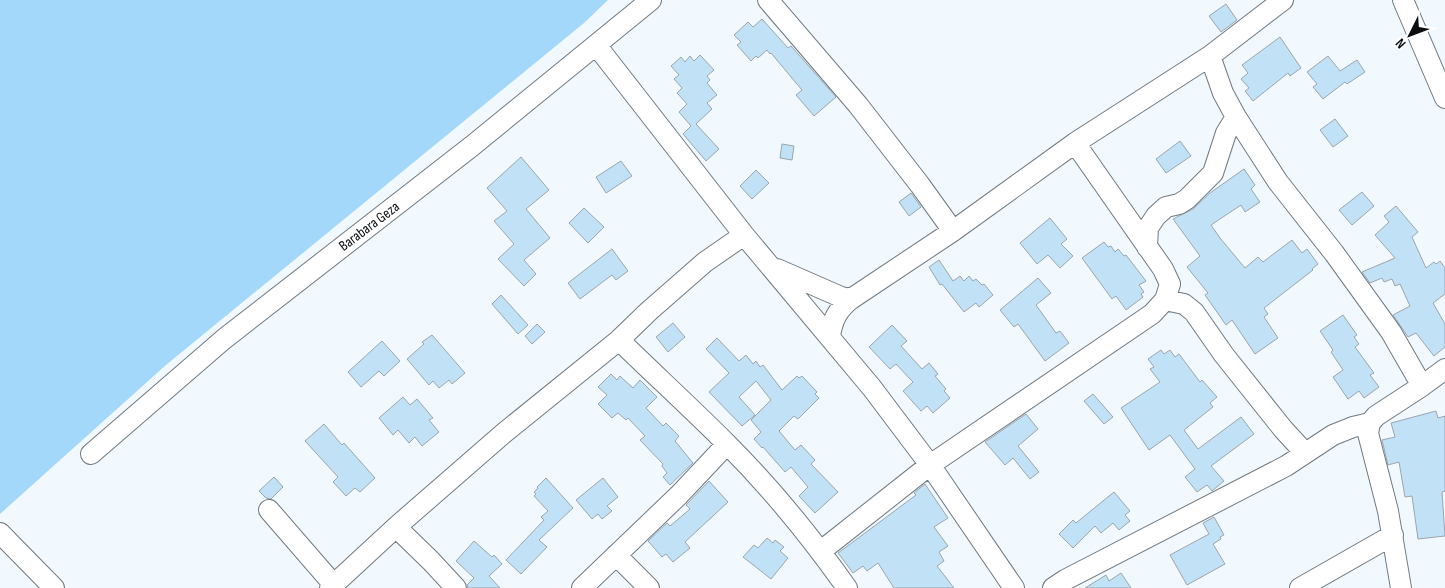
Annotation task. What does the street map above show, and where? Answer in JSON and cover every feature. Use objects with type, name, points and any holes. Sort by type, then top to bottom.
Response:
[{"type":"street","name":"Barabara Geza","points":[[90,454],[224,339],[407,197],[651,0]]},
{"type":"street","points":[[768,0],[858,105],[954,232]]},
{"type":"street","points":[[830,337],[836,316],[842,306],[851,299],[954,232],[1075,143],[1210,56],[1282,0]]},
{"type":"street","points":[[1403,0],[1445,98]]},
{"type":"street","points":[[596,45],[744,234],[872,388],[930,464],[1014,588]]},
{"type":"street","points":[[1210,56],[1224,93],[1236,117],[1278,182],[1334,253],[1391,332],[1422,386]]},
{"type":"street","points":[[1147,247],[1148,228],[1156,216],[1166,207],[1179,204],[1187,199],[1213,173],[1226,133],[1236,117]]},
{"type":"street","points":[[821,551],[930,464],[1152,314],[1165,300],[1170,284],[1164,269],[1075,143]]},
{"type":"street","points":[[269,510],[332,586],[504,433],[619,340],[705,262],[744,234]]},
{"type":"street","points":[[770,265],[788,275],[841,297],[851,299]]},
{"type":"street","points":[[1165,300],[1184,304],[1194,312],[1224,355],[1283,429],[1305,453]]},
{"type":"street","points":[[619,340],[727,444],[774,494],[821,551],[846,588]]},
{"type":"street","points":[[1401,588],[1388,511],[1368,432],[1370,423],[1376,416],[1445,370]]},
{"type":"street","points":[[1053,588],[1065,580],[1286,466],[1333,435],[1370,423]]},
{"type":"street","points":[[582,588],[679,495],[727,444]]},
{"type":"street","points":[[396,528],[432,561],[456,588]]},
{"type":"street","points":[[0,533],[54,588]]},
{"type":"street","points":[[1300,588],[1393,535]]},
{"type":"street","points":[[616,555],[649,588]]},
{"type":"shaded area","points":[[0,0],[608,0],[584,23],[166,365],[0,514]]},
{"type":"building","points":[[1226,4],[1237,20],[1221,32],[1209,16]]},
{"type":"building","points":[[762,19],[788,48],[791,46],[836,97],[814,116],[796,95],[802,90],[771,53],[767,50],[751,61],[737,45],[741,42],[734,35],[748,22],[753,27]]},
{"type":"building","points":[[1280,37],[1301,68],[1290,76],[1288,73],[1253,101],[1245,91],[1249,88],[1241,79],[1248,73],[1242,65]]},
{"type":"building","points":[[700,55],[714,70],[707,76],[710,80],[707,83],[717,95],[707,103],[712,109],[696,124],[719,149],[706,161],[683,134],[691,126],[679,112],[687,104],[677,93],[682,88],[674,79],[679,75],[671,66],[681,57],[685,62],[690,56],[694,61]]},
{"type":"building","points":[[1328,56],[1340,71],[1357,60],[1365,72],[1347,84],[1345,82],[1323,99],[1313,87],[1317,84],[1307,72]]},
{"type":"building","points":[[1335,119],[1348,136],[1333,147],[1320,130]]},
{"type":"building","points":[[1180,141],[1191,156],[1166,173],[1156,159]]},
{"type":"building","points":[[782,144],[794,146],[792,160],[780,158]]},
{"type":"building","points":[[521,157],[549,190],[526,209],[550,238],[524,260],[536,274],[524,286],[498,259],[514,244],[494,221],[507,211],[487,188]]},
{"type":"building","points":[[621,161],[632,176],[606,193],[596,177]]},
{"type":"building","points":[[1244,169],[1255,185],[1251,189],[1260,202],[1245,212],[1241,205],[1211,225],[1220,238],[1245,268],[1258,257],[1263,262],[1292,240],[1302,253],[1307,249],[1318,264],[1264,308],[1268,314],[1264,317],[1278,338],[1255,354],[1232,320],[1226,325],[1205,295],[1208,293],[1187,267],[1200,256],[1173,219],[1193,209],[1210,193]]},
{"type":"building","points":[[756,170],[769,183],[752,199],[740,186]]},
{"type":"building","points":[[1362,192],[1374,206],[1352,225],[1339,210]]},
{"type":"building","points":[[911,193],[921,207],[909,216],[899,202]]},
{"type":"building","points":[[1396,206],[1418,232],[1412,237],[1426,268],[1434,262],[1436,264],[1440,261],[1445,268],[1445,294],[1433,303],[1445,324],[1445,347],[1434,356],[1416,333],[1408,337],[1393,315],[1410,306],[1400,284],[1395,286],[1392,279],[1384,282],[1382,278],[1370,283],[1362,272],[1395,258],[1375,235],[1389,222],[1384,216]]},
{"type":"building","points":[[584,208],[604,227],[588,243],[569,223]]},
{"type":"building","points":[[1050,218],[1067,239],[1061,244],[1073,256],[1060,268],[1048,255],[1037,264],[1020,243]]},
{"type":"building","points":[[1104,242],[1108,247],[1111,246],[1115,252],[1118,249],[1124,256],[1126,255],[1146,281],[1139,285],[1144,292],[1141,294],[1143,297],[1126,310],[1116,296],[1112,299],[1082,258]]},
{"type":"building","points":[[612,249],[628,271],[616,280],[612,275],[580,299],[568,283]]},
{"type":"building","points":[[939,260],[953,281],[960,276],[964,281],[969,276],[973,281],[976,279],[982,285],[984,284],[993,295],[979,307],[976,303],[964,312],[942,284],[940,285],[929,267]]},
{"type":"building","points":[[1038,278],[1051,293],[1036,305],[1056,333],[1060,331],[1069,343],[1045,361],[1018,324],[1014,327],[1000,310]]},
{"type":"building","points":[[501,295],[528,325],[518,334],[492,304]]},
{"type":"building","points":[[1343,315],[1357,335],[1354,337],[1359,344],[1355,347],[1374,373],[1370,375],[1379,387],[1364,398],[1359,391],[1348,399],[1333,377],[1343,370],[1331,352],[1333,350],[1320,331]]},
{"type":"building","points":[[673,323],[685,337],[668,352],[656,337]]},
{"type":"building","points":[[537,324],[545,332],[532,344],[525,336]]},
{"type":"building","points":[[892,325],[907,341],[901,346],[922,369],[929,363],[938,374],[935,376],[946,389],[944,391],[950,398],[933,413],[927,406],[921,411],[903,391],[913,382],[896,364],[890,369],[869,347]]},
{"type":"building","points":[[432,335],[465,373],[452,384],[449,380],[439,388],[433,381],[429,385],[407,359],[424,344],[422,342]]},
{"type":"building","points":[[717,338],[739,361],[746,355],[753,364],[756,361],[760,367],[763,365],[782,390],[797,376],[799,378],[802,376],[817,392],[815,394],[819,398],[798,419],[794,416],[779,431],[795,450],[801,445],[815,460],[811,464],[838,492],[815,513],[799,496],[808,487],[791,467],[785,472],[754,439],[761,432],[751,420],[771,400],[756,381],[739,397],[755,415],[742,426],[709,392],[729,373],[706,349]]},
{"type":"building","points":[[382,341],[400,361],[384,376],[379,371],[361,387],[348,372]]},
{"type":"building","points":[[1161,350],[1164,354],[1170,350],[1175,357],[1179,354],[1200,382],[1202,380],[1217,397],[1210,403],[1213,407],[1184,430],[1198,449],[1241,417],[1254,434],[1211,466],[1224,481],[1212,491],[1207,485],[1197,492],[1185,477],[1195,469],[1170,435],[1149,450],[1121,408],[1160,382],[1150,369],[1154,367],[1148,359]]},
{"type":"building","points":[[611,374],[617,380],[620,376],[633,388],[640,380],[657,397],[646,408],[663,426],[666,423],[679,436],[675,441],[693,463],[670,485],[663,477],[667,473],[662,466],[663,464],[640,440],[645,436],[628,418],[626,420],[618,413],[612,418],[598,404],[607,395],[598,387]]},
{"type":"building","points":[[1093,394],[1113,417],[1104,424],[1084,401]]},
{"type":"building","points":[[403,397],[410,405],[417,399],[433,418],[429,420],[439,432],[422,446],[415,437],[409,443],[398,430],[393,435],[379,418]]},
{"type":"building","points":[[1436,411],[1438,418],[1445,416],[1445,491],[1442,492],[1445,536],[1418,539],[1412,496],[1405,497],[1399,462],[1388,465],[1382,440],[1395,437],[1391,423]]},
{"type":"building","points":[[1026,414],[1038,429],[1018,446],[1039,472],[1030,479],[1013,458],[1005,465],[985,442]]},
{"type":"building","points":[[324,424],[375,478],[360,492],[355,488],[346,496],[333,482],[338,477],[305,441]]},
{"type":"building","points":[[274,477],[283,487],[271,499],[266,498],[259,491]]},
{"type":"building","points":[[546,478],[573,508],[539,540],[547,547],[521,574],[506,560],[544,520],[541,517],[548,511],[534,496],[536,494],[534,492]]},
{"type":"building","points":[[603,478],[618,497],[607,506],[612,511],[602,519],[598,514],[592,519],[576,500]]},
{"type":"building","points":[[709,481],[728,502],[685,542],[690,548],[673,562],[666,554],[662,557],[648,541],[667,523],[670,526],[690,509],[686,505]]},
{"type":"building","points":[[925,484],[948,518],[934,527],[948,546],[939,552],[944,561],[937,566],[954,588],[894,588],[878,563],[867,571],[863,566],[853,573],[838,553],[916,495],[914,493]]},
{"type":"building","points":[[1114,492],[1130,511],[1125,515],[1130,521],[1119,530],[1113,523],[1101,533],[1095,526],[1073,548],[1059,534],[1073,520],[1076,523]]},
{"type":"building","points":[[1214,517],[1224,535],[1213,544],[1225,564],[1187,585],[1170,555],[1209,534],[1203,523]]},
{"type":"building","points":[[767,538],[773,543],[775,540],[784,547],[780,551],[788,558],[771,579],[743,557],[754,545],[758,548]]},
{"type":"building","points":[[474,541],[492,557],[494,555],[502,564],[489,576],[500,588],[468,588],[467,585],[474,578],[456,561]]},
{"type":"building","points":[[1121,573],[1131,588],[1085,588],[1106,575],[1109,581]]}]
